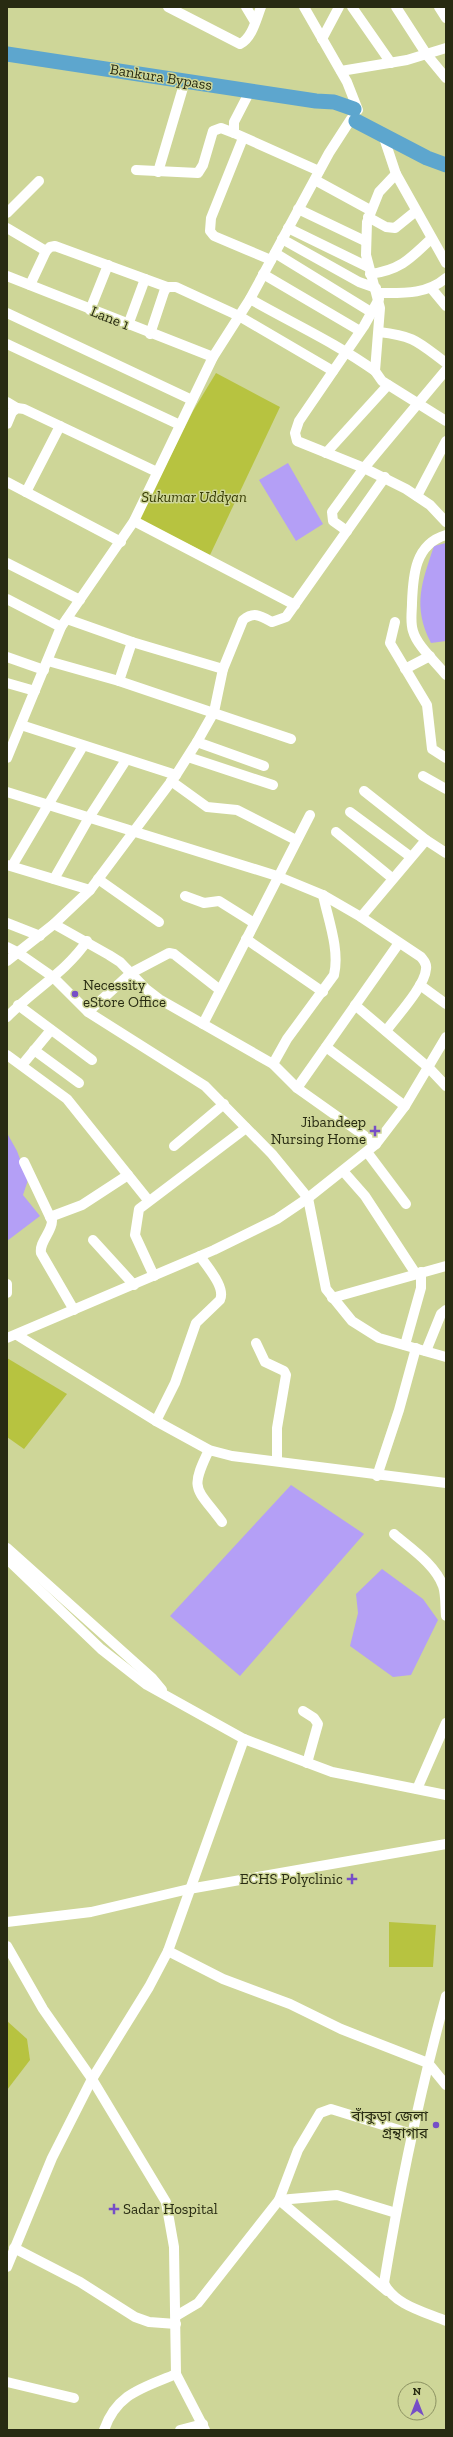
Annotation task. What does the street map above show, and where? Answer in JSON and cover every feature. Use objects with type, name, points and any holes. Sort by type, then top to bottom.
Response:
[{"type":"highway","name":"Bankura Bypass","points":[[7,54],[316,102],[334,102],[382,134],[446,165]]},
{"type":"street","points":[[168,7],[240,44],[246,41],[261,7]]},
{"type":"street","points":[[246,7],[255,22]]},
{"type":"street","points":[[7,758],[9,746],[21,725],[61,627],[121,542],[134,521],[213,357],[250,299],[317,175],[355,115],[341,71],[304,7]]},
{"type":"street","points":[[322,39],[339,7]]},
{"type":"street","points":[[352,7],[391,63]]},
{"type":"street","points":[[396,7],[427,55],[446,78]]},
{"type":"street","points":[[439,7],[446,18]]},
{"type":"street","points":[[341,71],[391,63],[427,55],[446,48]]},
{"type":"street","points":[[158,172],[185,81]]},
{"type":"street","points":[[250,91],[234,122],[238,135],[211,218],[210,231],[214,236],[273,256],[371,312]]},
{"type":"street","points":[[136,170],[198,173],[203,165],[213,131],[221,128],[317,175],[386,227],[395,228],[416,211]]},
{"type":"street","points":[[382,134],[396,174],[446,262]]},
{"type":"street","points":[[374,371],[381,320],[377,293],[369,270],[365,241],[369,213],[379,192],[396,174]]},
{"type":"street","points":[[7,214],[39,181]]},
{"type":"street","points":[[298,209],[365,241]]},
{"type":"street","points":[[7,228],[46,251]]},
{"type":"street","points":[[288,228],[369,270],[389,271],[401,265],[432,239]]},
{"type":"street","points":[[282,239],[377,293],[406,293],[431,288],[446,278]]},
{"type":"street","points":[[30,285],[46,251],[50,247],[61,247],[167,287],[176,287],[239,316],[333,371]]},
{"type":"street","points":[[90,310],[108,265]]},
{"type":"street","points":[[263,274],[360,331]]},
{"type":"street","name":"Lane 1","points":[[7,276],[150,334],[213,357]]},
{"type":"street","points":[[128,325],[145,279]]},
{"type":"street","points":[[150,334],[167,287]]},
{"type":"street","points":[[431,288],[446,306]]},
{"type":"street","points":[[377,293],[371,312],[360,331],[299,421],[295,434],[296,441],[385,477],[430,505],[445,521]]},
{"type":"street","points":[[250,299],[298,327],[347,351],[374,371],[388,385],[446,421]]},
{"type":"street","points":[[7,313],[192,400]]},
{"type":"street","points":[[379,332],[403,335],[414,339],[446,364]]},
{"type":"street","points":[[7,344],[180,425]]},
{"type":"street","points":[[347,532],[333,521],[332,512],[364,468],[446,370]]},
{"type":"street","points":[[326,453],[388,385]]},
{"type":"street","points":[[7,402],[157,472]]},
{"type":"street","points":[[7,424],[12,412],[18,408]]},
{"type":"street","points":[[26,492],[60,426]]},
{"type":"street","points":[[417,496],[446,442]]},
{"type":"street","points":[[7,961],[40,936],[90,890],[174,778],[214,712],[223,669],[244,620],[249,615],[256,614],[272,622],[279,621],[286,617],[385,477]]},
{"type":"street","points":[[7,482],[121,542]]},
{"type":"street","points":[[134,521],[295,605]]},
{"type":"street","points":[[446,535],[437,537],[423,549],[414,578],[413,631],[430,656],[446,675]]},
{"type":"street","points":[[7,563],[80,600]]},
{"type":"street","points":[[7,599],[61,627]]},
{"type":"street","points":[[67,618],[132,642],[223,669]]},
{"type":"street","points":[[395,622],[390,643],[426,705],[432,749],[446,758]]},
{"type":"street","points":[[119,681],[132,642]]},
{"type":"street","points":[[405,669],[430,656]]},
{"type":"street","points":[[7,657],[119,681],[291,739]]},
{"type":"street","points":[[7,683],[35,691]]},
{"type":"street","points":[[21,725],[126,760],[174,778],[207,807],[237,810],[296,840]]},
{"type":"street","points":[[197,742],[264,766]]},
{"type":"street","points":[[83,746],[10,866],[90,890]]},
{"type":"street","points":[[188,756],[273,785]]},
{"type":"street","points":[[54,879],[90,816],[126,760]]},
{"type":"street","points":[[423,776],[446,789]]},
{"type":"street","points":[[364,791],[426,840],[446,853]]},
{"type":"street","points":[[7,792],[90,816],[277,876],[323,895],[361,917],[426,963],[426,969],[420,985],[386,1031]]},
{"type":"street","points":[[350,812],[411,857]]},
{"type":"street","points":[[203,1024],[277,876],[310,815]]},
{"type":"street","points":[[336,832],[392,878]]},
{"type":"street","points":[[361,917],[392,878],[426,840]]},
{"type":"street","points":[[98,879],[159,922]]},
{"type":"street","points":[[273,1064],[287,1039],[334,975],[336,967],[323,895]]},
{"type":"street","points":[[185,896],[204,903],[220,901],[254,923]]},
{"type":"street","points":[[7,923],[40,936]]},
{"type":"street","points":[[54,924],[87,941],[120,962],[159,999],[273,1064],[297,1088],[376,1144]]},
{"type":"street","points":[[246,939],[323,992]]},
{"type":"street","points":[[7,1017],[74,959],[87,941]]},
{"type":"street","points":[[297,1088],[399,943]]},
{"type":"street","points":[[7,948],[17,952],[53,977],[88,1012],[204,1086],[224,1104],[272,1154],[308,1198],[321,1272],[326,1289],[352,1321],[365,1331],[379,1338],[446,1357]]},
{"type":"street","points":[[88,1012],[131,973],[163,955],[174,954],[220,990]]},
{"type":"street","points":[[420,985],[446,1004]]},
{"type":"street","points":[[18,1006],[92,1060]]},
{"type":"street","points":[[355,1006],[429,1068],[446,1086]]},
{"type":"street","points":[[22,1065],[51,1030]]},
{"type":"street","points":[[7,1338],[200,1256],[277,1219],[308,1198],[376,1144],[405,1106],[429,1068],[442,1052],[446,1037]]},
{"type":"street","points":[[326,1047],[405,1106]]},
{"type":"street","points":[[34,1050],[79,1083]]},
{"type":"street","points":[[7,1055],[67,1099],[148,1200]]},
{"type":"street","points":[[174,1146],[224,1104]]},
{"type":"street","points":[[154,1276],[135,1235],[137,1213],[141,1205],[246,1128]]},
{"type":"street","points":[[367,1152],[406,1204]]},
{"type":"street","points":[[24,1162],[50,1217],[52,1226],[40,1248],[41,1253],[74,1310]]},
{"type":"street","points":[[343,1171],[364,1196],[419,1273],[421,1288],[405,1345]]},
{"type":"street","points":[[50,1217],[82,1205],[128,1175]]},
{"type":"street","points":[[94,1240],[134,1285]]},
{"type":"street","points":[[156,1421],[175,1383],[196,1323],[220,1300],[222,1295],[220,1288],[200,1256]]},
{"type":"street","points":[[332,1298],[446,1266]]},
{"type":"street","points":[[7,1284],[7,1293]]},
{"type":"street","points":[[377,1476],[421,1349],[441,1314],[446,1310]]},
{"type":"street","points":[[17,1335],[156,1421],[209,1450],[232,1456],[377,1476],[446,1483]]},
{"type":"street","points":[[256,1343],[265,1362],[284,1371],[286,1375],[277,1428],[277,1462]]},
{"type":"street","points":[[209,1450],[197,1475],[197,1487],[222,1522]]},
{"type":"street","points":[[394,1534],[421,1557],[437,1575],[444,1592],[446,1616]]},
{"type":"street","points":[[7,1548],[152,1678],[165,1693]]},
{"type":"street","points":[[7,1559],[101,1649],[147,1685],[165,1693],[244,1739],[332,1772],[446,1795]]},
{"type":"street","points":[[302,1710],[314,1718],[318,1724],[307,1763]]},
{"type":"street","points":[[417,1789],[446,1723]]},
{"type":"street","points":[[7,2267],[52,2158],[92,2078],[149,1987],[168,1951],[244,1739]]},
{"type":"street","points":[[7,1922],[91,1912],[189,1889],[446,1844]]},
{"type":"street","points":[[7,1946],[42,2009],[92,2078],[166,2202],[174,2247],[176,2374],[204,2427],[180,2430]]},
{"type":"street","points":[[168,1951],[223,1979],[290,2004],[341,2029],[428,2063],[446,2085]]},
{"type":"street","points":[[391,2294],[384,2283],[396,2213],[428,2063],[446,1996]]},
{"type":"street","points":[[14,2248],[80,2282],[135,2318],[149,2322],[176,2320],[198,2303],[279,2200],[298,2150],[320,2113],[331,2109],[412,2134]]},
{"type":"street","points":[[279,2200],[337,2195],[396,2213]]},
{"type":"street","points":[[279,2200],[391,2294],[406,2304],[446,2321]]},
{"type":"street","points":[[104,2430],[113,2410],[130,2393],[176,2374]]},
{"type":"street","points":[[7,2382],[74,2398]]},
{"type":"green space","name":"Sukumar Uddyan","points":[[216,373],[280,407],[210,555],[139,519],[193,411]]},
{"type":"green space","points":[[7,1358],[67,1394],[24,1449],[7,1437]]},
{"type":"green space","points":[[389,1922],[436,1925],[433,1967],[389,1967]]},
{"type":"green space","points":[[7,2021],[27,2039],[30,2060],[7,2090]]},
{"type":"shaded area","points":[[288,463],[323,524],[296,541],[259,480]]},
{"type":"shaded area","points":[[446,543],[446,641],[431,643],[425,630],[422,617],[420,606],[421,594],[434,546]]},
{"type":"shaded area","points":[[7,1133],[17,1151],[28,1180],[23,1195],[40,1216],[7,1241]]},
{"type":"shaded area","points":[[291,1485],[364,1534],[240,1676],[170,1616]]},
{"type":"shaded area","points":[[382,1569],[423,1599],[438,1620],[411,1675],[393,1677],[350,1646],[358,1613],[356,1594]]},
{"type":"place","name":"Necessity eStore Office","points":[[75,994]]},
{"type":"place","name":"Jibandeep Nursing Home","points":[[375,1131]]},
{"type":"place","name":"ECHS Polyclinic","points":[[352,1879]]},
{"type":"place","name":"বাঁকুড়া জেলা গ্ৰন্থাগার","points":[[436,2125]]},
{"type":"place","name":"Sadar Hospital","points":[[114,2209]]}]
